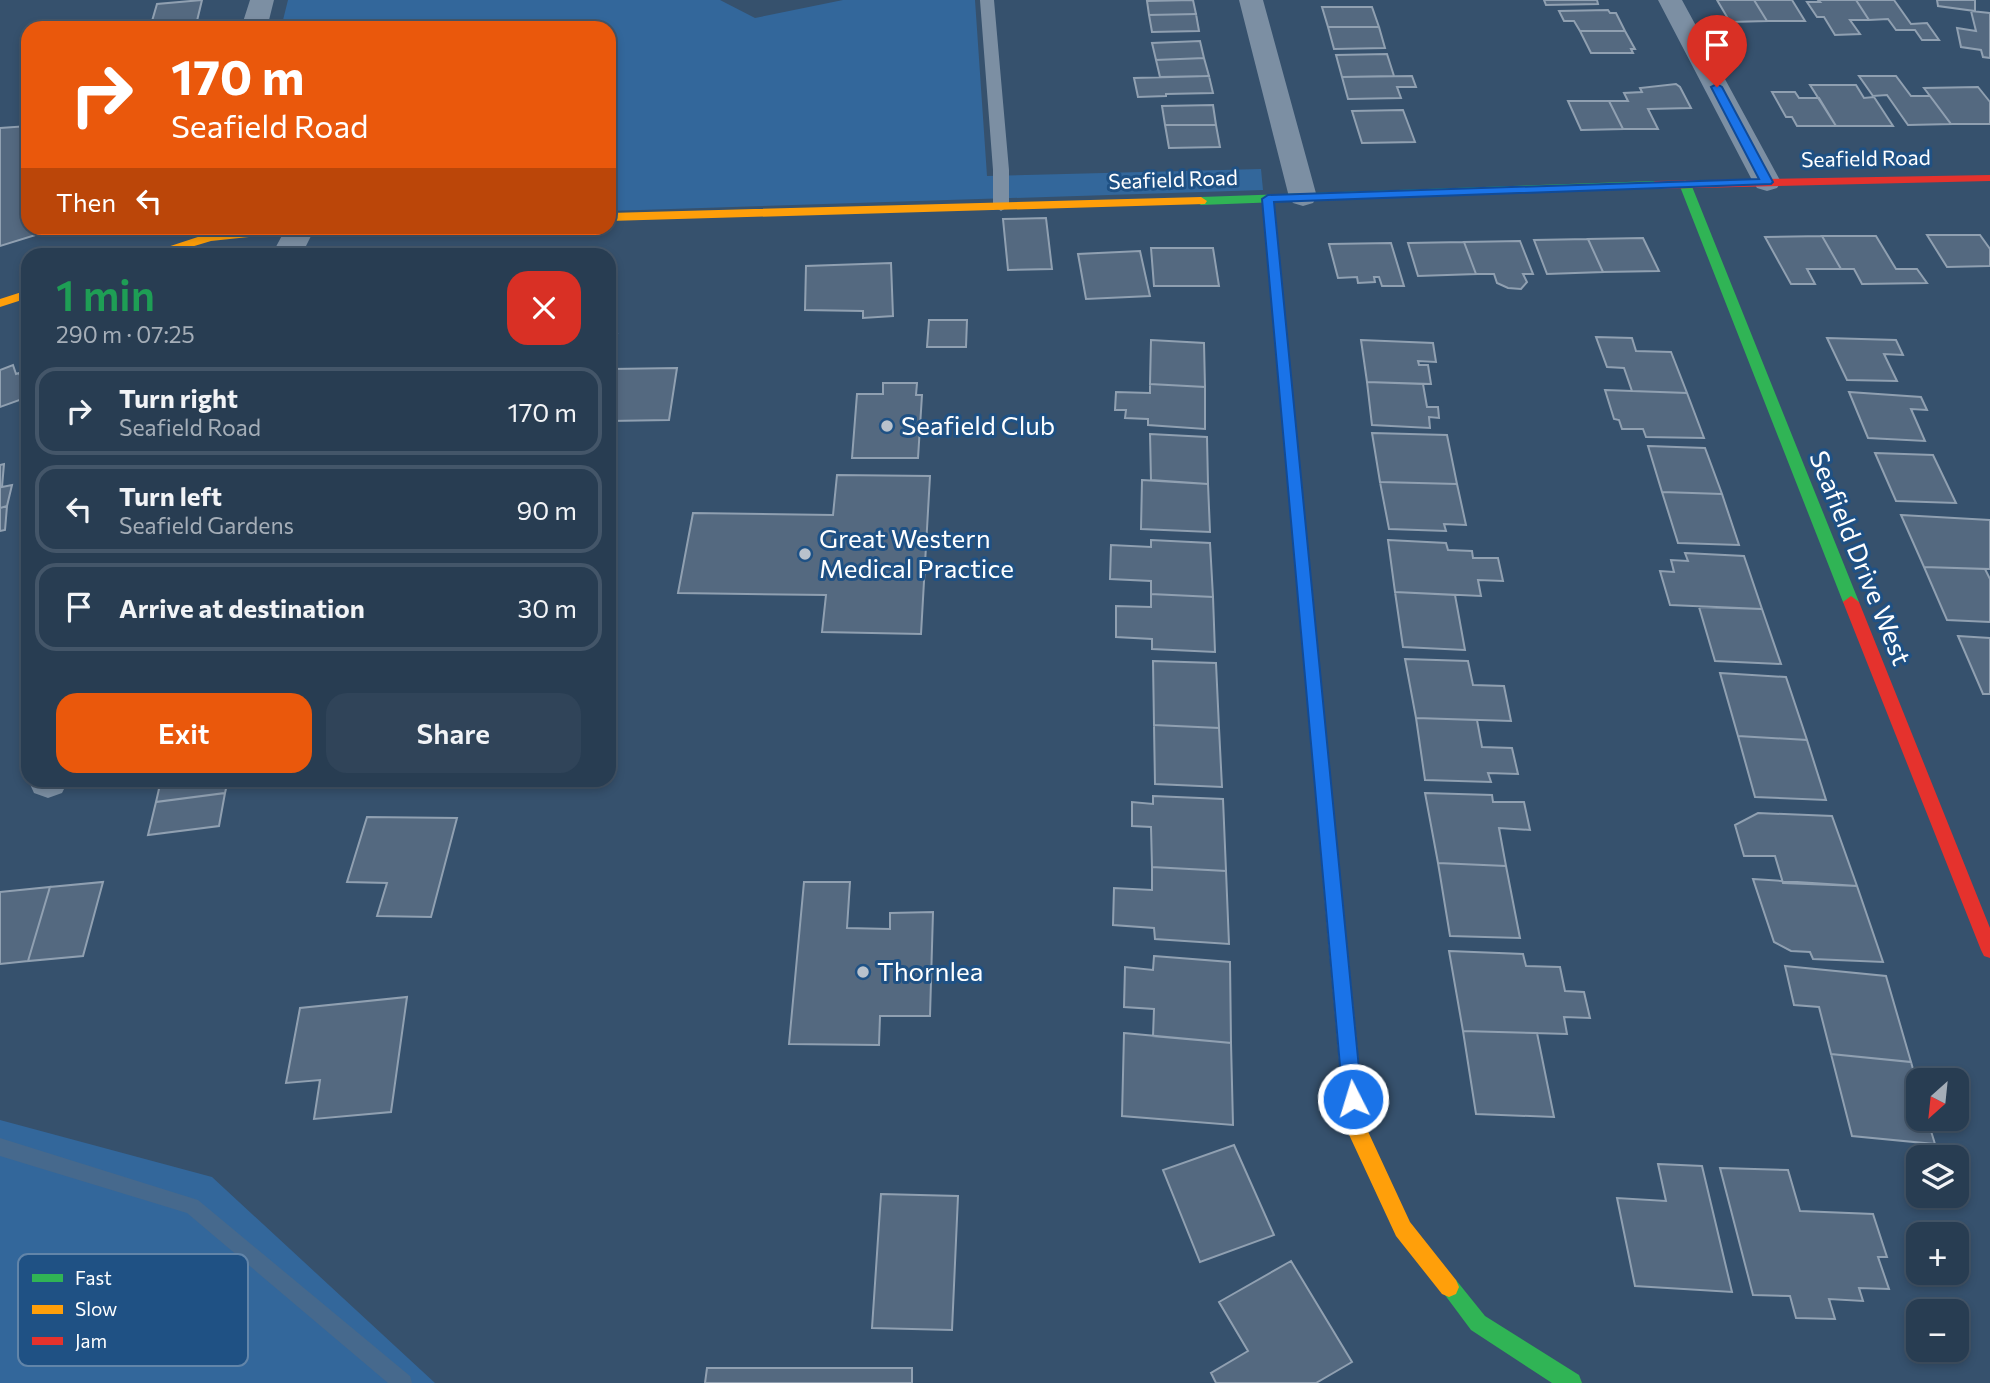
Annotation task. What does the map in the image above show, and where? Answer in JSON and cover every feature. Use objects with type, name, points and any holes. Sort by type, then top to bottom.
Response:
[{"type":"street","points":[[256,21],[262,0]]},
{"type":"street","points":[[1251,0],[1303,197]]},
{"type":"street","points":[[1670,0],[1767,182]]},
{"type":"street","name":"Seafield Road","points":[[616,218],[1685,184],[1990,178]]},
{"type":"street","name":"Seafield Drive West","points":[[1685,184],[1990,950]]},
{"type":"street","points":[[1268,199],[1355,1126],[1403,1229],[1478,1323],[1571,1383]]},
{"type":"street","points":[[168,248],[203,235]]},
{"type":"street","points":[[0,303],[21,296]]},
{"type":"lane","points":[[987,0],[1001,170],[1001,206]]},
{"type":"shaded area","points":[[288,0],[720,0],[755,18],[843,0],[975,0],[987,176],[1261,169],[1263,190],[616,211],[616,21],[283,21]]},
{"type":"shaded area","points":[[0,1120],[212,1177],[435,1383],[0,1383]]},
{"type":"building","points":[[202,0],[197,21],[152,21],[157,4]]},
{"type":"building","points":[[1193,0],[1196,14],[1149,15],[1147,1]]},
{"type":"building","points":[[1544,0],[1597,0],[1598,4],[1546,5]]},
{"type":"building","points":[[1717,0],[1754,0],[1767,21],[1730,22]]},
{"type":"building","points":[[1754,0],[1792,0],[1805,21],[1767,21]]},
{"type":"building","points":[[1818,0],[1856,0],[1869,20],[1850,20],[1860,34],[1835,35],[1824,17],[1817,17],[1807,2],[1820,2]]},
{"type":"building","points":[[1856,0],[1894,0],[1911,24],[1927,23],[1939,40],[1922,40],[1915,30],[1896,30],[1888,19],[1869,20]]},
{"type":"building","points":[[1937,0],[1975,0],[1975,11],[1938,6]]},
{"type":"building","points":[[1322,7],[1372,7],[1379,27],[1328,27]]},
{"type":"building","points":[[1608,10],[1610,13],[1616,13],[1625,31],[1580,31],[1574,21],[1564,21],[1559,11]]},
{"type":"building","points":[[1971,11],[1990,13],[1990,58],[1983,57],[1981,50],[1961,47],[1957,28],[1976,31]]},
{"type":"building","points":[[1196,14],[1199,31],[1152,32],[1149,15]]},
{"type":"building","points":[[1328,27],[1379,27],[1385,48],[1334,49]]},
{"type":"building","points":[[1580,31],[1625,31],[1635,49],[1631,49],[1633,53],[1591,53]]},
{"type":"building","points":[[1200,41],[1204,58],[1156,60],[1152,43]]},
{"type":"building","points":[[1387,54],[1394,76],[1342,77],[1336,55]]},
{"type":"building","points":[[1204,58],[1209,76],[1160,77],[1156,60]]},
{"type":"building","points":[[1209,76],[1213,93],[1138,97],[1134,78]]},
{"type":"building","points":[[1412,76],[1416,87],[1397,87],[1401,98],[1348,99],[1342,77]]},
{"type":"building","points":[[1859,76],[1896,76],[1911,96],[1930,96],[1951,124],[1908,125],[1887,95],[1873,96]]},
{"type":"building","points":[[1676,84],[1691,108],[1648,109],[1658,129],[1623,129],[1609,101],[1628,101],[1624,93],[1642,92],[1640,88]]},
{"type":"building","points":[[1810,85],[1856,85],[1864,98],[1874,97],[1893,126],[1836,126]]},
{"type":"building","points":[[1978,87],[1990,102],[1990,124],[1951,124],[1924,88]]},
{"type":"building","points":[[1772,92],[1795,92],[1799,98],[1819,98],[1836,126],[1797,126],[1792,117],[1786,117]]},
{"type":"building","points":[[1568,101],[1609,101],[1623,129],[1581,130]]},
{"type":"building","points":[[1213,105],[1216,125],[1165,125],[1162,106]]},
{"type":"building","points":[[1403,110],[1415,142],[1362,143],[1352,111]]},
{"type":"building","points":[[1165,125],[1216,125],[1220,147],[1169,148]]},
{"type":"building","points":[[21,126],[21,235],[35,235],[0,246],[0,128]]},
{"type":"building","points":[[1046,218],[1052,269],[1008,270],[1003,219]]},
{"type":"building","points":[[1927,235],[1980,235],[1990,249],[1990,266],[1947,267]]},
{"type":"building","points":[[1822,236],[1841,269],[1807,269],[1815,284],[1791,284],[1765,237]]},
{"type":"building","points":[[1822,236],[1876,236],[1896,269],[1917,269],[1927,283],[1862,284],[1854,269],[1841,269]]},
{"type":"building","points":[[1643,238],[1659,271],[1603,272],[1588,239]]},
{"type":"building","points":[[1588,239],[1603,272],[1547,274],[1534,240]]},
{"type":"building","points":[[1520,241],[1533,274],[1523,274],[1527,282],[1521,289],[1508,288],[1497,283],[1494,274],[1476,274],[1464,242]]},
{"type":"building","points":[[1464,242],[1476,274],[1418,276],[1408,243]]},
{"type":"building","points":[[1391,243],[1404,286],[1382,286],[1379,277],[1374,277],[1375,282],[1358,283],[1357,277],[1338,278],[1329,244]]},
{"type":"building","points":[[1151,248],[1213,248],[1219,286],[1154,286]]},
{"type":"building","points":[[1140,251],[1150,296],[1086,299],[1078,254]]},
{"type":"building","points":[[891,263],[893,316],[863,318],[863,311],[805,310],[806,266]]},
{"type":"building","points":[[929,320],[967,320],[966,347],[927,347]]},
{"type":"building","points":[[1596,337],[1632,338],[1636,351],[1671,352],[1687,393],[1632,391],[1624,368],[1607,367]]},
{"type":"building","points":[[1827,338],[1896,340],[1903,355],[1884,354],[1897,381],[1847,380]]},
{"type":"building","points":[[1151,340],[1204,343],[1205,387],[1150,384]]},
{"type":"building","points":[[1361,340],[1433,343],[1436,362],[1418,361],[1419,365],[1428,365],[1431,384],[1367,382]]},
{"type":"building","points":[[13,365],[16,374],[19,373],[21,400],[0,407],[0,370]]},
{"type":"building","points":[[677,368],[669,420],[616,421],[616,369]]},
{"type":"building","points":[[1367,382],[1423,384],[1427,407],[1438,407],[1439,418],[1429,417],[1430,428],[1372,425]]},
{"type":"building","name":"Seafield Club","points":[[883,383],[917,383],[916,395],[922,395],[918,458],[852,458],[857,394],[883,394]]},
{"type":"building","points":[[1150,384],[1205,387],[1205,429],[1148,425],[1148,419],[1125,418],[1126,410],[1115,410],[1116,392],[1150,393]]},
{"type":"building","points":[[1605,390],[1687,393],[1704,438],[1646,437],[1643,429],[1622,429],[1619,420],[1614,419]]},
{"type":"building","points":[[1849,392],[1921,397],[1927,410],[1911,409],[1925,441],[1868,438]]},
{"type":"building","points":[[1372,433],[1447,435],[1457,484],[1380,482]]},
{"type":"building","points":[[1150,434],[1207,437],[1208,484],[1151,480]]},
{"type":"building","points":[[1648,446],[1705,448],[1722,494],[1662,492]]},
{"type":"building","points":[[1875,453],[1933,455],[1956,503],[1896,501]]},
{"type":"building","points":[[4,464],[2,487],[12,485],[7,506],[0,508],[0,465]]},
{"type":"building","name":"Great Western Medical Practice","points":[[837,475],[930,476],[921,634],[822,632],[826,595],[678,593],[693,513],[833,515]]},
{"type":"building","points":[[1142,480],[1208,484],[1210,532],[1141,529]]},
{"type":"building","points":[[1380,482],[1457,484],[1466,525],[1444,524],[1446,531],[1389,529]]},
{"type":"building","points":[[1662,492],[1722,494],[1739,545],[1678,543]]},
{"type":"building","points":[[7,506],[5,530],[0,531],[0,508]]},
{"type":"building","points":[[1901,515],[1990,520],[1990,569],[1924,567]]},
{"type":"building","points":[[1151,540],[1210,543],[1213,597],[1151,594],[1151,581],[1110,579],[1111,545],[1151,547]]},
{"type":"building","points":[[1388,540],[1446,543],[1448,550],[1472,551],[1473,558],[1498,558],[1503,581],[1478,580],[1481,596],[1395,592]]},
{"type":"building","points":[[1685,553],[1744,556],[1762,609],[1670,605],[1660,571],[1674,572],[1671,560],[1688,561]]},
{"type":"building","points":[[1924,567],[1985,569],[1990,579],[1990,622],[1947,620]]},
{"type":"building","points":[[1395,592],[1455,595],[1465,650],[1403,647]]},
{"type":"building","points":[[1151,594],[1213,597],[1215,652],[1152,649],[1152,639],[1116,637],[1116,606],[1151,607]]},
{"type":"building","points":[[1699,607],[1762,609],[1781,664],[1715,661]]},
{"type":"building","points":[[1958,636],[1990,638],[1990,694],[1983,694]]},
{"type":"building","points":[[1405,659],[1468,661],[1473,685],[1504,686],[1511,721],[1416,718]]},
{"type":"building","points":[[1153,661],[1216,663],[1219,728],[1154,725]]},
{"type":"building","points":[[1720,673],[1786,677],[1807,740],[1738,736]]},
{"type":"building","points":[[1416,718],[1477,720],[1482,747],[1512,748],[1518,774],[1488,773],[1491,782],[1425,780]]},
{"type":"building","points":[[1154,725],[1219,728],[1222,787],[1155,784]]},
{"type":"building","points":[[1738,736],[1807,740],[1826,800],[1755,797]]},
{"type":"building","points":[[159,787],[226,787],[225,793],[156,802]]},
{"type":"building","points":[[225,793],[219,826],[148,835],[156,802]]},
{"type":"building","points":[[1425,793],[1492,795],[1493,802],[1524,802],[1530,830],[1499,828],[1506,866],[1438,863]]},
{"type":"building","points":[[1153,796],[1223,799],[1226,871],[1152,867],[1151,827],[1132,826],[1132,802],[1153,804]]},
{"type":"building","points":[[1758,813],[1832,816],[1857,886],[1783,883],[1775,856],[1744,856],[1735,825]]},
{"type":"building","points":[[367,817],[457,818],[431,917],[377,916],[387,883],[347,882]]},
{"type":"building","points":[[1438,863],[1506,866],[1520,938],[1450,936]]},
{"type":"building","points":[[1152,867],[1226,871],[1229,944],[1155,939],[1154,928],[1113,925],[1114,888],[1152,890]]},
{"type":"building","points":[[1753,879],[1857,886],[1883,962],[1813,959],[1810,952],[1791,951],[1774,942]]},
{"type":"building","points":[[103,882],[83,956],[28,961],[50,887]]},
{"type":"building","name":"Thornlea","points":[[804,882],[850,882],[847,928],[890,929],[890,913],[933,912],[930,1016],[880,1016],[879,1045],[789,1044]]},
{"type":"building","points":[[50,887],[28,961],[0,964],[0,892]]},
{"type":"building","points":[[1449,951],[1523,954],[1526,966],[1560,967],[1565,991],[1584,992],[1590,1018],[1564,1017],[1567,1034],[1463,1031]]},
{"type":"building","points":[[1154,956],[1230,962],[1231,1043],[1153,1036],[1154,1009],[1124,1007],[1125,967],[1153,970]]},
{"type":"building","points":[[1785,966],[1886,976],[1911,1062],[1831,1054],[1819,1007],[1794,1005]]},
{"type":"building","points":[[407,997],[391,1112],[314,1119],[320,1080],[286,1083],[300,1008]]},
{"type":"building","points":[[1463,1031],[1537,1033],[1554,1117],[1476,1114]]},
{"type":"building","points":[[1124,1033],[1231,1043],[1233,1125],[1122,1116]]},
{"type":"building","points":[[1831,1054],[1911,1062],[1913,1068],[1906,1068],[1906,1131],[1931,1131],[1935,1144],[1852,1136]]},
{"type":"building","points":[[1234,1145],[1274,1235],[1200,1262],[1163,1170]]},
{"type":"building","points":[[1658,1164],[1702,1166],[1732,1292],[1635,1286],[1617,1198],[1666,1201]]},
{"type":"building","points":[[1720,1168],[1788,1170],[1800,1211],[1873,1214],[1887,1257],[1878,1257],[1889,1289],[1859,1288],[1863,1301],[1829,1299],[1835,1319],[1796,1318],[1790,1296],[1753,1295]]},
{"type":"building","points":[[881,1194],[958,1196],[952,1330],[872,1328]]},
{"type":"building","points":[[1291,1261],[1352,1362],[1316,1383],[1216,1383],[1211,1373],[1248,1351],[1219,1302]]},
{"type":"building","points":[[707,1368],[912,1368],[912,1383],[705,1383]]},
{"type":"waterway","points":[[0,1147],[192,1206],[403,1383]]},
{"type":"traffic: fast","points":[[1685,184],[1851,602]]},
{"type":"traffic: fast","points":[[1201,201],[1655,185]]},
{"type":"traffic: fast","points":[[1305,594],[1333,893]]},
{"type":"traffic: fast","points":[[1449,1287],[1478,1323],[1571,1383]]},
{"type":"traffic: slow","points":[[1268,199],[1305,594]]},
{"type":"traffic: slow","points":[[616,217],[1201,201]]},
{"type":"traffic: slow","points":[[173,248],[210,237],[229,235]]},
{"type":"traffic: slow","points":[[0,303],[21,296]]},
{"type":"traffic: slow","points":[[1333,893],[1355,1126],[1403,1229],[1449,1287]]},
{"type":"traffic: jam","points":[[1655,185],[1990,178]]},
{"type":"traffic: jam","points":[[1851,602],[1990,950]]},
{"type":"place","name":"Seafield Club","points":[[887,426]]},
{"type":"place","name":"Great Western Medical Practice","points":[[805,554]]},
{"type":"place","name":"Thornlea","points":[[863,972]]},
{"type":"route","points":[[1353,1099],[1268,199],[1767,182],[1717,87]]}]
